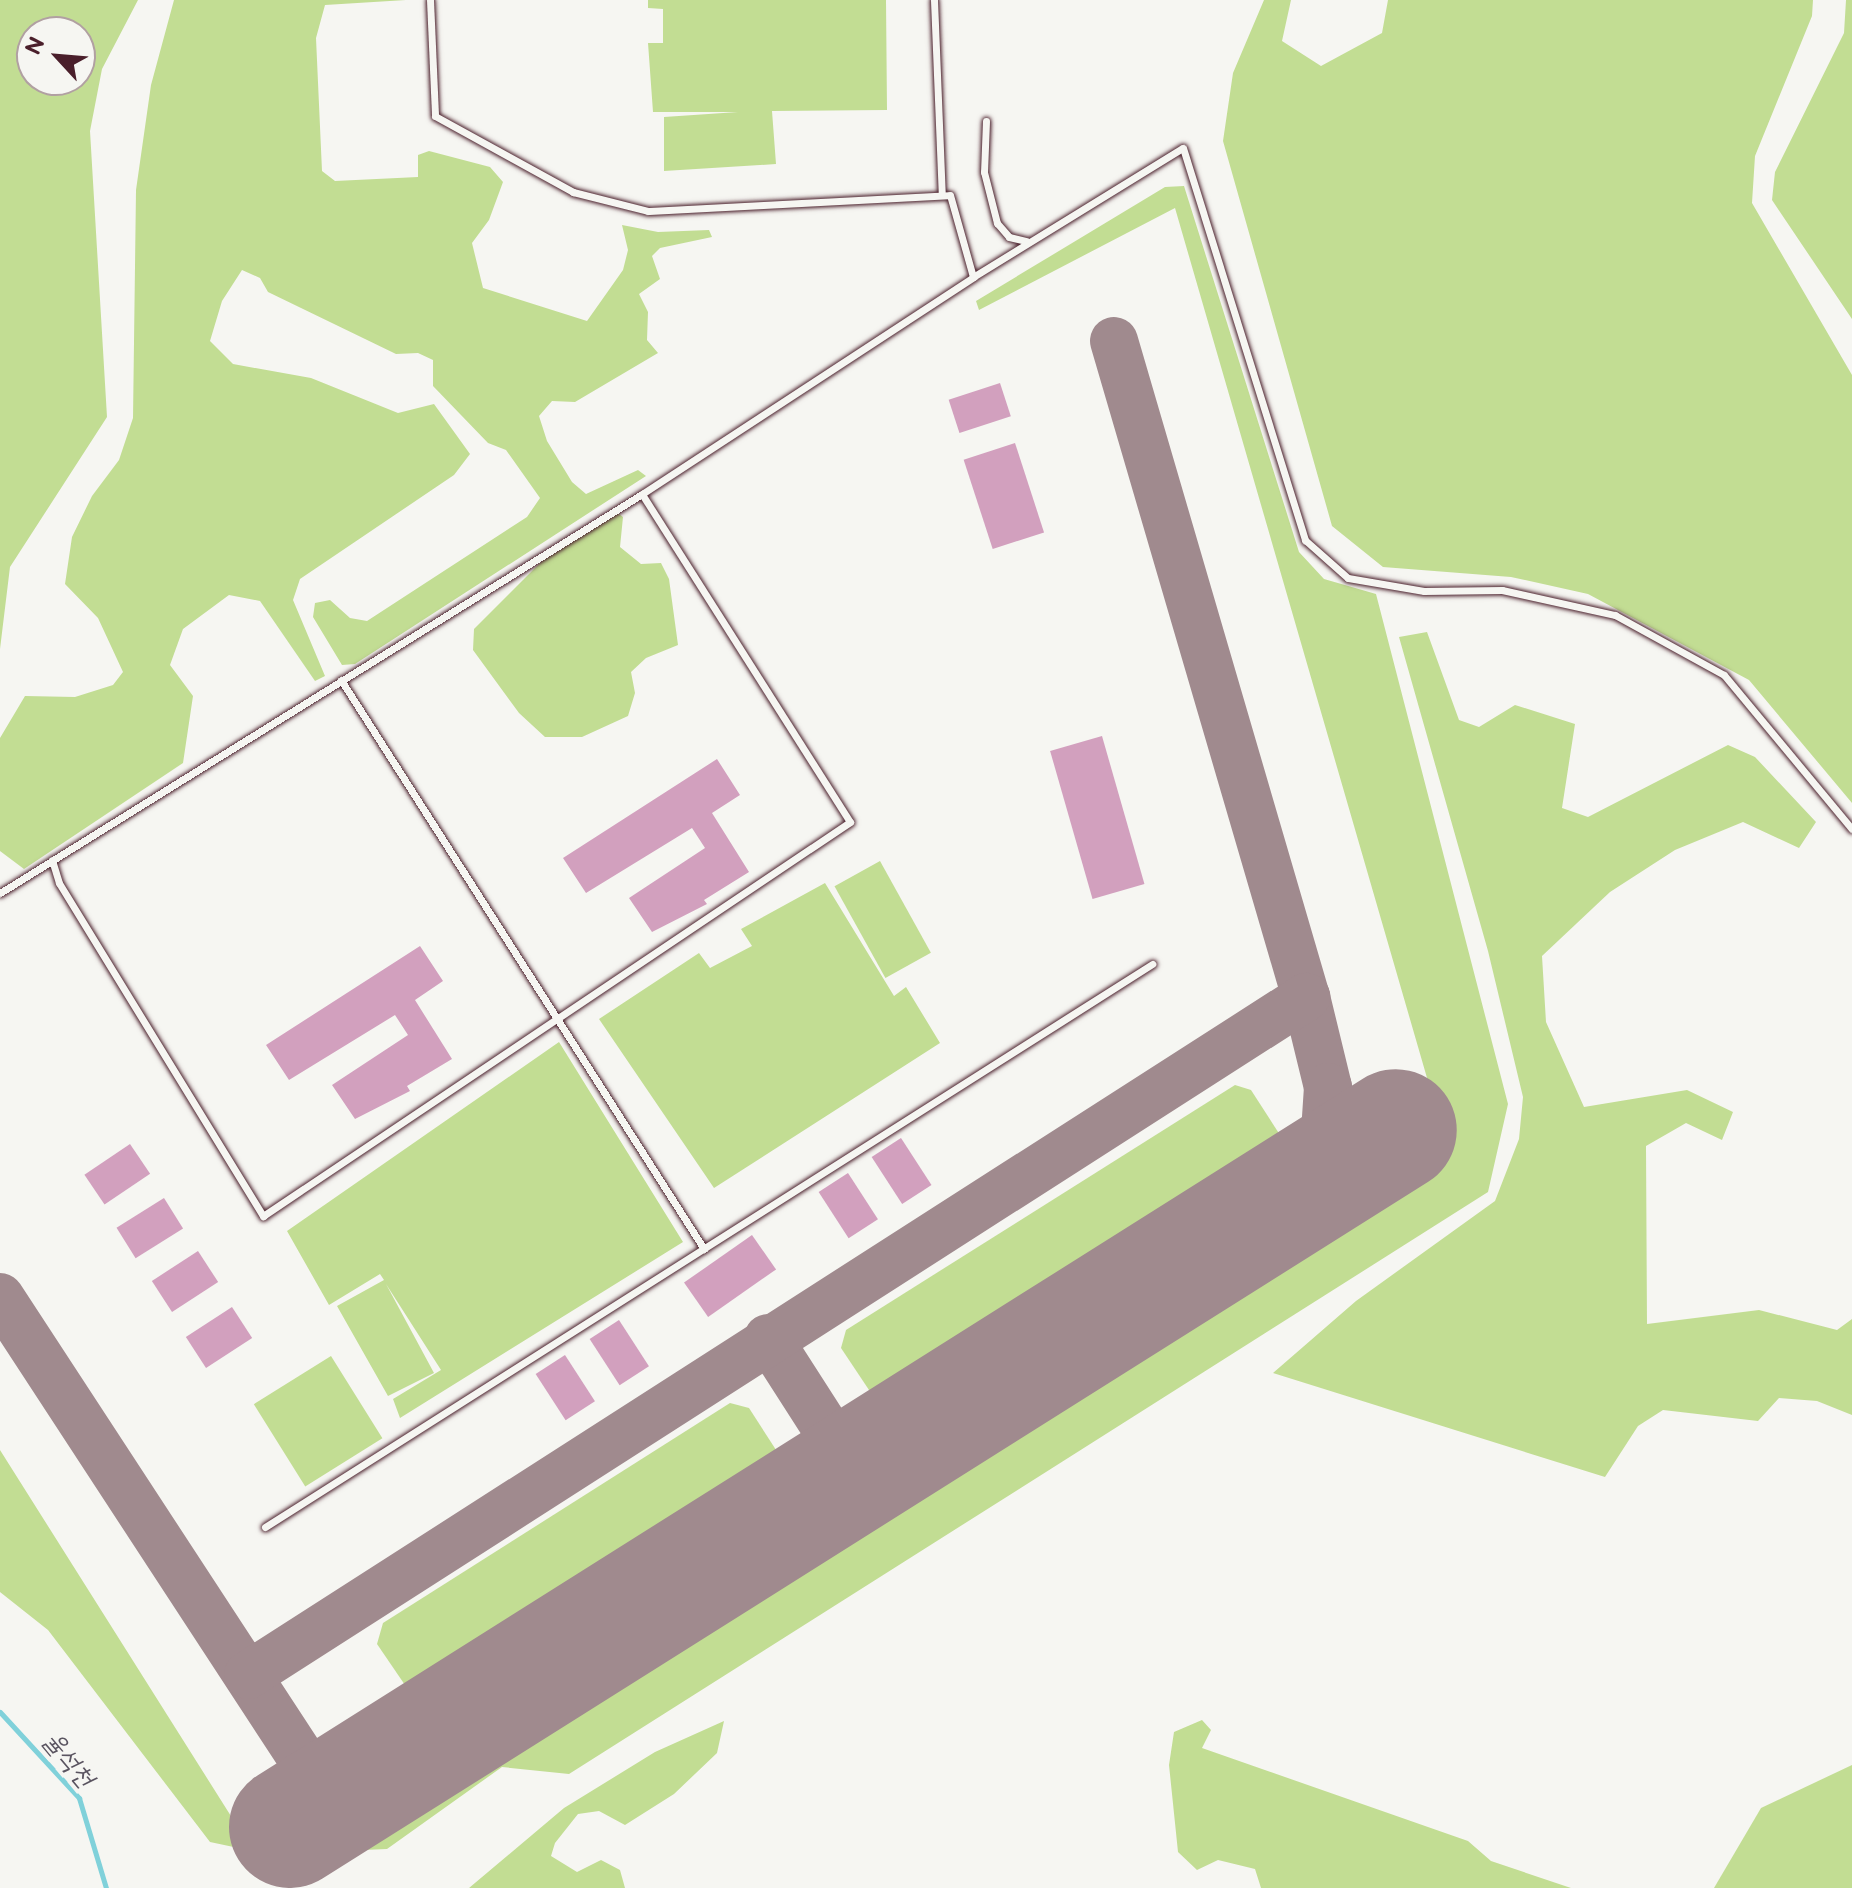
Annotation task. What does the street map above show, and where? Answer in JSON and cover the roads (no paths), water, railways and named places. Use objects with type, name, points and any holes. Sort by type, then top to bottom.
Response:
[{"type":"lane","points":[[430,0],[435,116],[573,192],[648,211],[950,195],[973,277]]},
{"type":"lane","points":[[934,0],[942,195]]},
{"type":"lane","points":[[986,121],[984,172],[997,223],[1009,237],[1023,242],[1037,238]]},
{"type":"lane","points":[[0,893],[642,494],[973,277],[1183,148],[1305,540],[1348,578],[1424,591],[1502,590],[1615,615],[1724,675],[1852,829]]},
{"type":"lane","points":[[52,860],[59,883],[263,1216],[562,1019],[850,822],[642,494]]},
{"type":"lane","points":[[341,680],[562,1019],[704,1249]]},
{"type":"lane","points":[[265,1527],[1152,964]]},
{"type":"waterway","name":"율석천","points":[[0,1712],[79,1798],[106,1888]]}]
